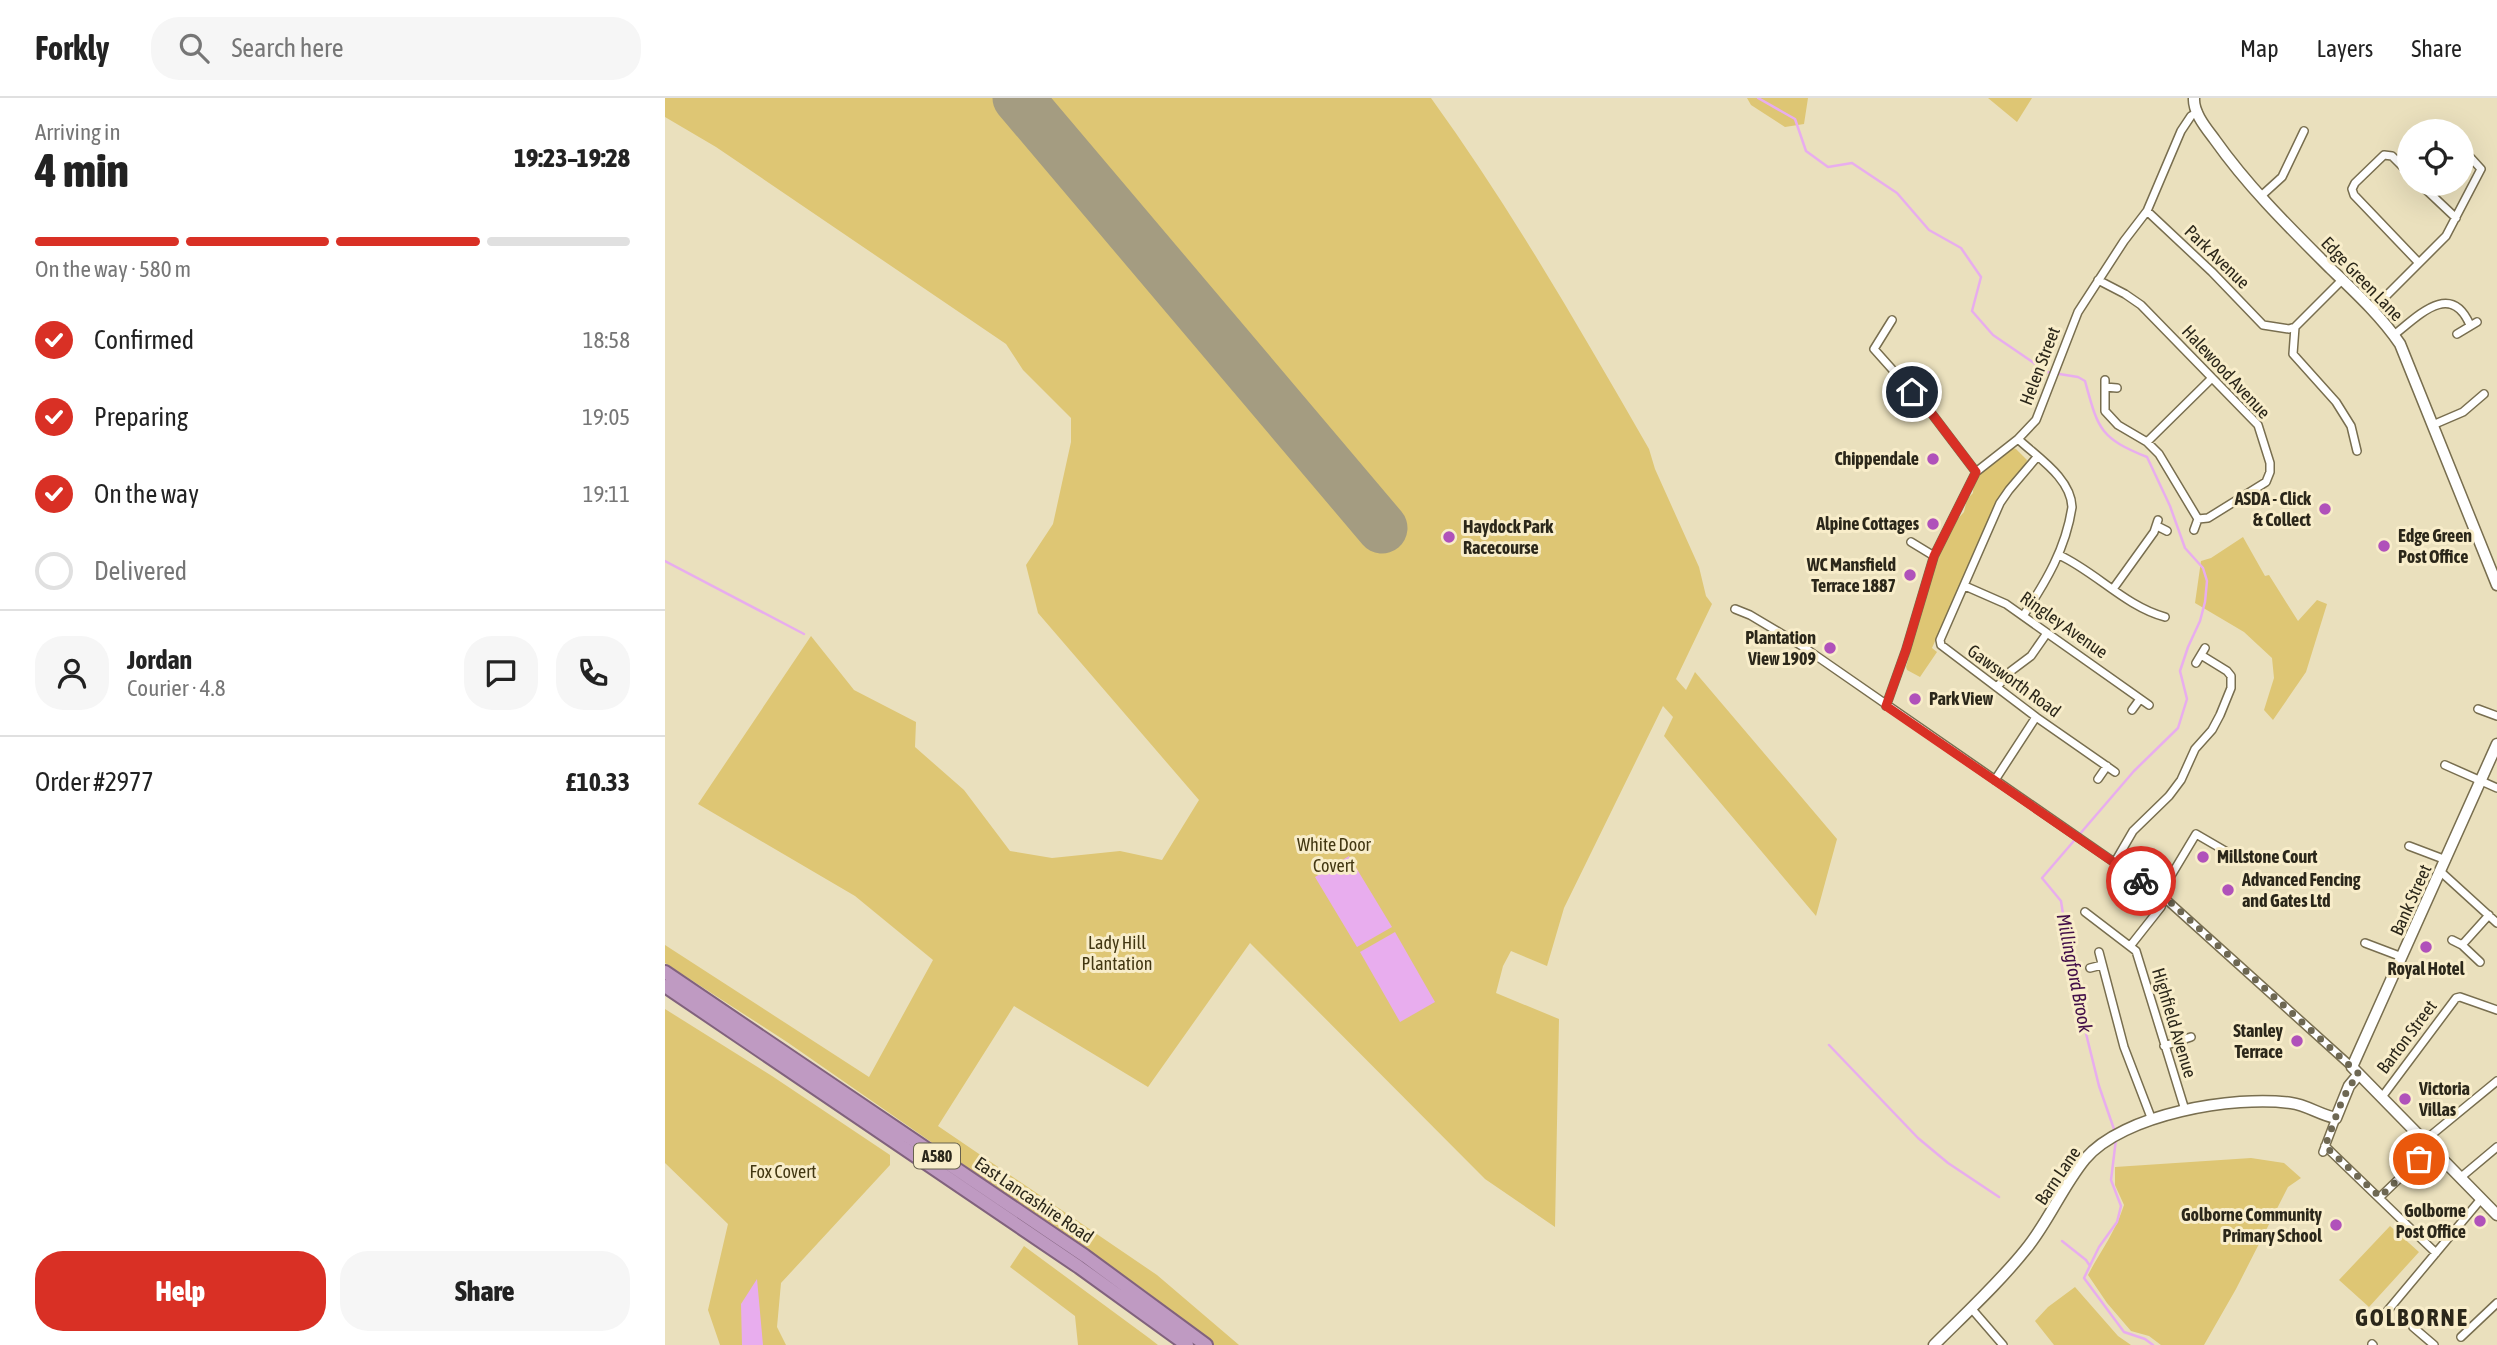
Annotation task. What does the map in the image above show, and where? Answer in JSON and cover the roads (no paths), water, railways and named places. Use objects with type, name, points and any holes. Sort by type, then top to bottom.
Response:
[{"type":"highway","name":"East Lancashire Road","points":[[665,972],[1085,1256],[1206,1345]]},
{"type":"highway","name":"East Lancashire Road","points":[[665,986],[1079,1267],[1187,1345]]},
{"type":"street","name":"Edge Green Lane","points":[[2194,98],[2194,107],[2227,156],[2260,197],[2394,335],[2407,357],[2497,585]]},
{"type":"street","name":"Helen Street","points":[[1886,706],[1934,556],[1976,472],[2018,439],[2036,420],[2078,312],[2098,279],[2147,211],[2181,131],[2191,116],[2198,112]]},
{"type":"street","points":[[2260,197],[2283,177],[2302,135],[2291,134]]},
{"type":"street","points":[[2397,161],[2386,155],[2373,164],[2352,189],[2354,195],[2419,263]]},
{"type":"street","points":[[2474,161],[2481,169],[2474,183]]},
{"type":"street","points":[[2433,196],[2456,218]]},
{"type":"street","points":[[2372,310],[2446,236],[2467,196]]},
{"type":"street","name":"Park Avenue","points":[[2147,211],[2263,325],[2295,327]]},
{"type":"street","name":"Halewood Avenue","points":[[2098,279],[2134,299],[2258,425],[2270,463],[2270,472],[2263,485],[2208,518],[2197,519]]},
{"type":"street","points":[[2342,280],[2295,327],[2294,358],[2336,402],[2351,426],[2357,451]]},
{"type":"street","points":[[2394,335],[2427,311],[2446,302],[2457,304],[2473,324],[2457,334]]},
{"type":"street","points":[[1892,320],[1874,349],[1932,414],[1976,472]]},
{"type":"street","points":[[2147,442],[2212,377]]},
{"type":"street","points":[[2117,388],[2105,384],[2105,411],[2110,418],[2147,442],[2166,464],[2197,519],[2194,530]]},
{"type":"street","points":[[2434,425],[2463,412],[2484,394]]},
{"type":"street","points":[[2018,439],[2064,484],[2072,498],[2071,514],[2059,555],[2023,616]]},
{"type":"street","name":"Gawsworth Road","points":[[2037,457],[2000,503],[1940,640],[1941,645],[2036,717],[2115,772]]},
{"type":"street","points":[[2113,589],[2146,545],[2157,523],[2167,531]]},
{"type":"street","points":[[1911,542],[1934,556]]},
{"type":"street","points":[[2059,555],[2087,570],[2145,612],[2165,617]]},
{"type":"street","name":"Ringley Avenue","points":[[1965,586],[2006,604],[2149,705]]},
{"type":"street","points":[[1735,609],[1802,646],[2159,894],[2356,1071],[2497,1214]]},
{"type":"street","points":[[1997,687],[2011,671],[2031,656],[2047,632]]},
{"type":"street","points":[[2115,862],[2140,824],[2176,788],[2195,749],[2212,730],[2231,688],[2231,676],[2203,652],[2196,663]]},
{"type":"street","points":[[2132,710],[2140,699]]},
{"type":"street","points":[[2478,709],[2497,716]]},
{"type":"street","points":[[1995,780],[2036,717]]},
{"type":"street","name":"Bank Street","points":[[2336,1118],[2402,957],[2481,779],[2493,762],[2497,744]]},
{"type":"street","points":[[2445,765],[2497,788]]},
{"type":"street","points":[[2098,779],[2107,766]]},
{"type":"street","points":[[2159,894],[2196,834],[2227,852]]},
{"type":"street","points":[[2409,846],[2446,860]]},
{"type":"street","points":[[2441,872],[2497,923]]},
{"type":"street","points":[[2085,912],[2131,945],[2161,906]]},
{"type":"street","points":[[2462,944],[2489,915]]},
{"type":"street","points":[[2452,940],[2462,944],[2480,962]]},
{"type":"street","points":[[2365,943],[2402,957]]},
{"type":"street","name":"Highfield Avenue","points":[[2131,945],[2136,951],[2185,1110]]},
{"type":"street","points":[[2099,952],[2124,1046],[2152,1120]]},
{"type":"street","points":[[2089,968],[2102,965]]},
{"type":"street","name":"Barton Street","points":[[2382,1097],[2455,998],[2460,997],[2497,1010]]},
{"type":"street","points":[[2164,1046],[2191,1037]]},
{"type":"street","points":[[2380,1197],[2427,1144],[2497,1080]]},
{"type":"street","name":"Barn Lane","points":[[1934,1345],[2026,1250],[2084,1160],[2113,1137],[2152,1120],[2185,1110],[2235,1104],[2280,1102],[2302,1105],[2336,1118]]},
{"type":"street","points":[[2336,1118],[2324,1149],[2380,1197],[2436,1253]]},
{"type":"street","points":[[2460,1178],[2497,1147]]},
{"type":"street","points":[[2384,1315],[2481,1199]]},
{"type":"street","points":[[2461,1337],[2497,1303]]},
{"type":"street","points":[[1971,1308],[2003,1345]]},
{"type":"street","points":[[2419,1320],[2413,1327],[2434,1345]]},
{"type":"waterway","name":"Millingford Brook","points":[[1758,98],[1795,119],[1806,151],[1828,167],[1852,163],[1897,193],[1929,230],[1961,248],[1981,277],[1972,311],[1993,335],[2047,372],[2078,377],[2085,381],[2093,410],[2103,430],[2119,444],[2147,457],[2170,506],[2185,548],[2203,568],[2207,581],[2205,602],[2180,671],[2187,699],[2178,728],[2134,771],[2042,878],[2061,901],[2074,985],[2099,1086],[2115,1132]]},
{"type":"waterway","points":[[665,561],[804,634]]},
{"type":"waterway","points":[[1829,1045],[1918,1138],[1948,1163],[1999,1197]]},
{"type":"waterway","name":"Millingford Brook","points":[[2116,1139],[2111,1180],[2121,1206],[2117,1222],[2099,1247],[2084,1278],[2124,1332],[2145,1339],[2153,1345]]},
{"type":"waterway","points":[[2062,1241],[2090,1266]]},
{"type":"place","name":"Chippendale","points":[[1933,459]]},
{"type":"place","name":"ASDA - Click & Collect","points":[[2325,509]]},
{"type":"place","name":"Alpine Cottages","points":[[1933,524]]},
{"type":"place","name":"Haydock Park Racecourse","points":[[1449,537]]},
{"type":"place","name":"Edge Green Post Office","points":[[2384,546]]},
{"type":"place","name":"WC Mansfield Terrace 1887","points":[[1910,575]]},
{"type":"place","name":"Plantation View 1909","points":[[1830,648]]},
{"type":"place","name":"Park View","points":[[1915,699]]},
{"type":"place","name":"Millstone Court","points":[[2203,857]]},
{"type":"place","name":"Advanced Fencing and Gates Ltd","points":[[2228,890]]},
{"type":"place","name":"Royal Hotel","points":[[2426,947]]},
{"type":"place","name":"Stanley Terrace","points":[[2297,1041]]},
{"type":"place","name":"Victoria Villas","points":[[2405,1099]]},
{"type":"place","name":"Golborne Post Office","points":[[2480,1221]]},
{"type":"place","name":"Golborne Community Primary School","points":[[2336,1225]]},
{"type":"district","name":"GOLBORNE","points":[[2412,1318]]},
{"type":"park label","name":"White Door Covert","points":[[1334,855]]},
{"type":"park label","name":"Lady Hill Plantation","points":[[1117,953]]},
{"type":"park label","name":"Fox Covert","points":[[783,1172]]}]
